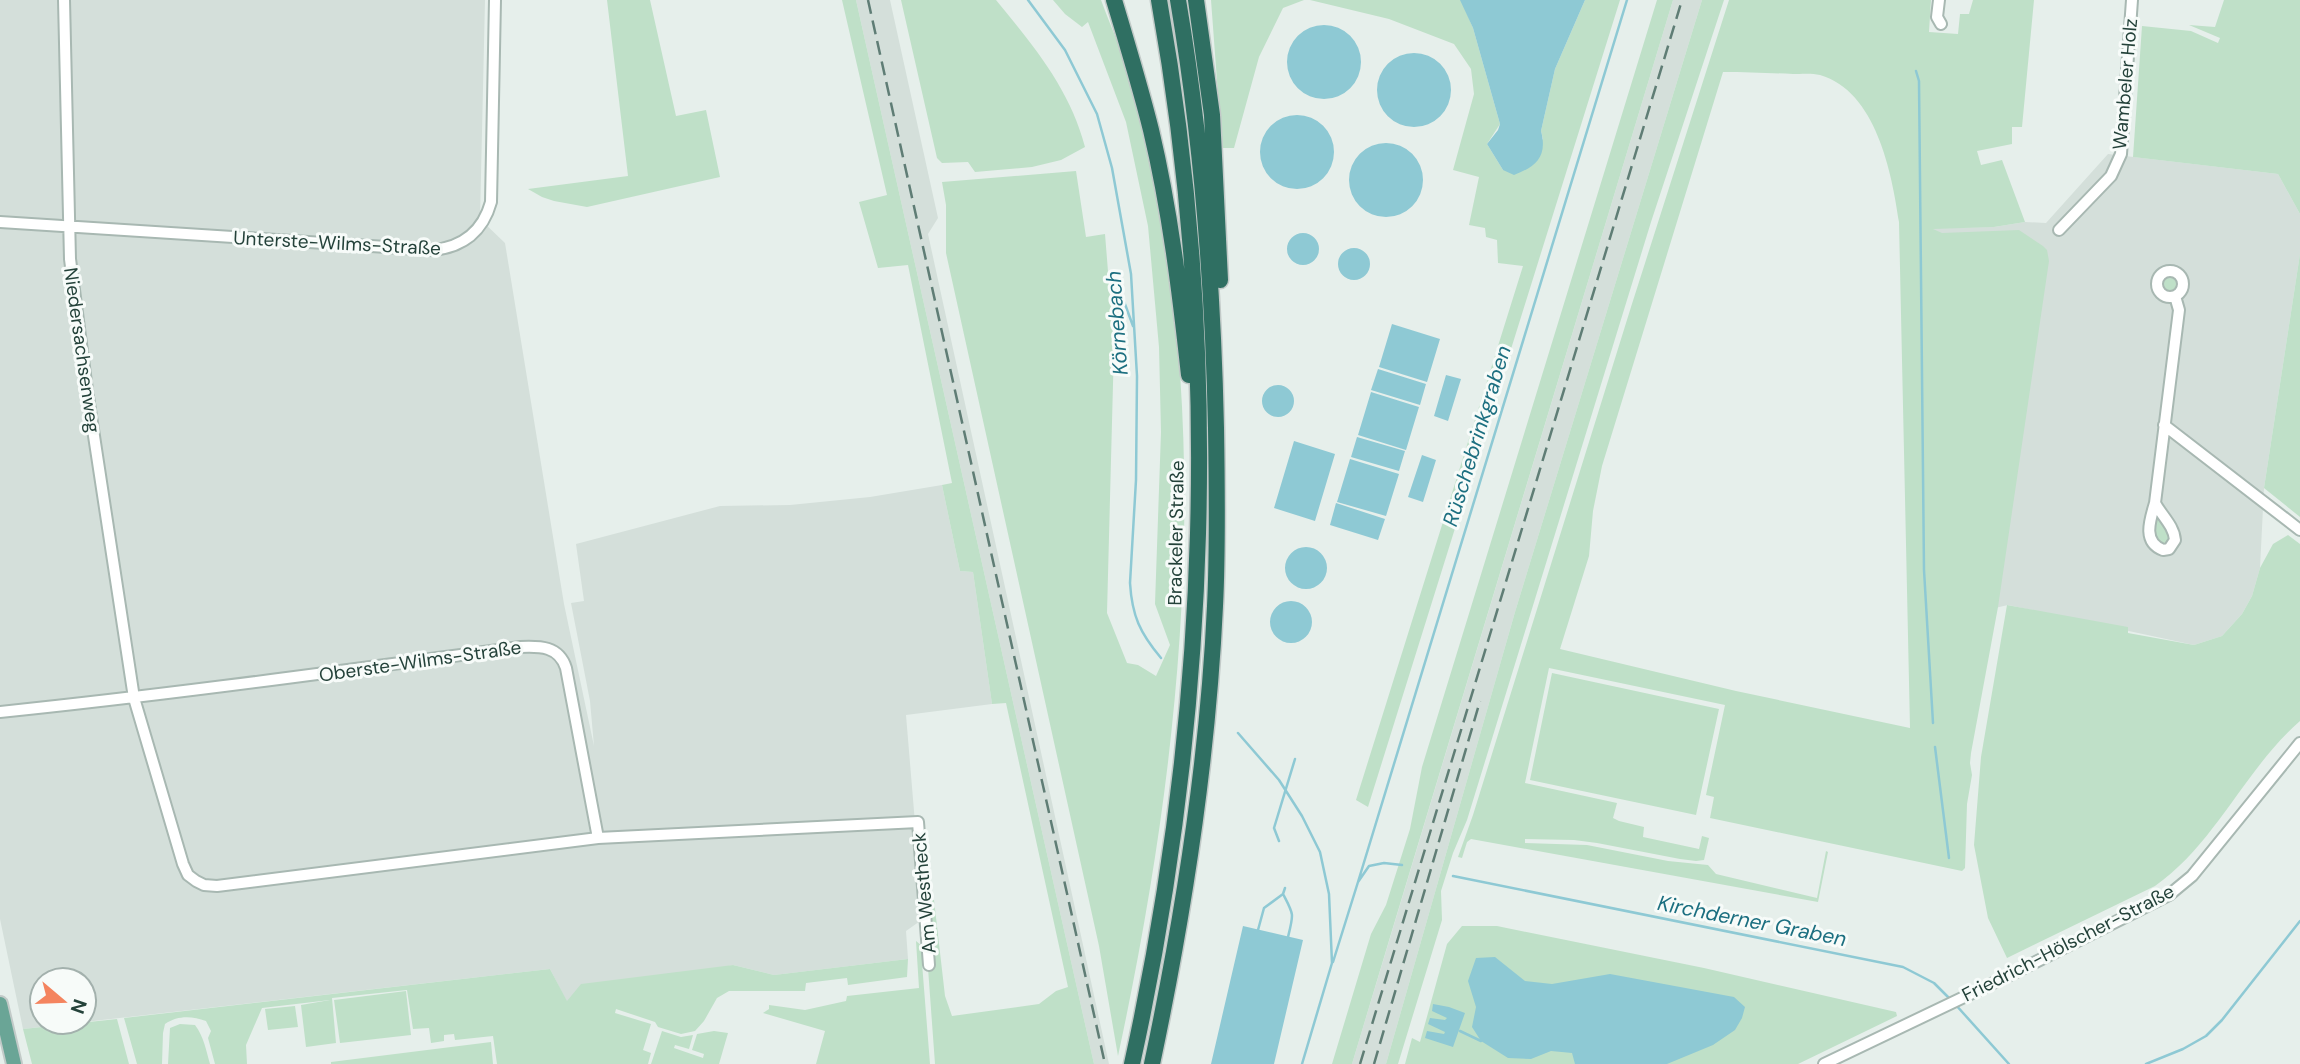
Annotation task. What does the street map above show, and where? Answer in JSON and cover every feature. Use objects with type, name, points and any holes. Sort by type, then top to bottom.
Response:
[{"type":"highway","points":[[1114,0],[1150,128],[1167,209],[1183,315],[1199,468]]},
{"type":"highway","name":"Brackeler Straße","points":[[1132,1064],[1164,906],[1181,780],[1196,607],[1199,373],[1190,235],[1175,103],[1158,0]]},
{"type":"highway","name":"Brackeler Straße","points":[[1152,1064],[1177,941],[1202,770],[1216,594],[1218,531],[1212,326],[1206,230],[1178,0]]},
{"type":"highway","points":[[1198,4],[1212,115],[1219,246],[1223,380],[1215,422]]},
{"type":"main road","points":[[0,1004],[14,1064]]},
{"type":"street","name":"Niedersachsenweg","points":[[64,0],[70,259],[87,393],[134,698]]},
{"type":"street","name":"Unterste-Wilms-Straße","points":[[0,222],[433,250],[462,243],[481,226],[491,202],[495,0]]},
{"type":"street","points":[[1938,0],[1937,16],[1941,24]]},
{"type":"street","name":"Wambeler Holz","points":[[2059,230],[2111,176],[2121,154],[2132,0]]},
{"type":"street","points":[[2155,503],[2179,310],[2175,296]]},
{"type":"street","points":[[2164,425],[2300,530]]},
{"type":"street","name":"Oberste-Wilms-Straße","points":[[0,712],[281,680],[520,647],[544,647],[559,654],[566,668],[598,838]]},
{"type":"street","points":[[134,698],[183,864],[188,874],[204,885],[231,885],[598,838]]},
{"type":"street","name":"Friedrich-Hölscher-Straße","points":[[1824,1064],[2169,895],[2192,876],[2300,743]]},
{"type":"street","name":"Am Westheck","points":[[598,838],[918,821],[929,965]]},
{"type":"shaded area","points":[[0,0],[485,0],[480,219],[505,243],[564,604],[594,746],[590,701],[571,603],[584,601],[576,544],[720,506],[790,505],[870,497],[942,485],[960,571],[973,572],[992,704],[906,715],[923,919],[906,931],[908,959],[774,975],[733,965],[567,1002],[550,969],[98,1020],[98,966],[28,966],[28,1028],[23,1029],[0,919]]},
{"type":"shaded area","points":[[856,0],[890,0],[938,218],[928,234],[1109,1064],[1094,1064]]},
{"type":"shaded area","points":[[1673,0],[1702,0],[1515,612],[1386,1064],[1352,1064]]},
{"type":"shaded area","points":[[2108,154],[2278,174],[2300,214],[2300,254],[2264,488],[2260,568],[2252,596],[2242,614],[2222,636],[2194,645],[2008,605],[1938,621],[1932,228],[2046,223]]},
{"type":"green space","points":[[607,0],[650,0],[676,116],[706,110],[720,177],[587,207],[554,201],[528,189],[628,176]]},
{"type":"green space","points":[[842,0],[856,0],[1094,1064],[935,1064],[928,968],[935,967],[924,841],[927,840],[945,996],[952,1016],[1039,1004],[1056,991],[1068,987],[1006,703],[992,704],[973,572],[960,571],[942,485],[952,483],[908,265],[878,268],[859,202],[887,195]]},
{"type":"green space","points":[[901,0],[996,0],[1060,87],[1085,147],[1061,160],[1032,167],[975,172],[968,162],[942,163],[937,158]]},
{"type":"green space","points":[[1053,0],[1101,0],[1134,91],[1160,210],[1176,331],[1184,452],[1183,574],[1175,695],[1161,816],[1142,937],[1118,1056],[1099,946],[946,253],[946,205],[942,182],[1076,171],[1086,237],[1105,234],[1114,346],[1107,613],[1127,663],[1138,665],[1156,676],[1170,645],[1155,604],[1161,432],[1159,347],[1148,226],[1126,122],[1088,22],[1082,27]]},
{"type":"green space","points":[[1211,0],[1304,0],[1283,8],[1259,57],[1234,148],[1222,148]]},
{"type":"green space","points":[[1310,0],[1461,0],[1473,28],[1500,124],[1487,144],[1503,170],[1543,139],[1541,131],[1555,69],[1585,0],[1620,0],[1368,807],[1356,800],[1523,266],[1498,263],[1497,240],[1486,237],[1485,228],[1469,225],[1479,177],[1453,170],[1474,94],[1471,69],[1454,44],[1389,19]]},
{"type":"green space","points":[[1657,0],[1673,0],[1352,1064],[1332,1064],[1371,934],[1386,905],[1410,829],[1422,767]]},
{"type":"green space","points":[[1702,0],[1724,0],[1651,222],[1467,820],[1441,891],[1442,920],[1398,1064],[1386,1064],[1515,612]]},
{"type":"green space","points":[[1729,0],[1931,0],[1929,32],[1958,34],[1960,14],[1969,14],[1973,0],[2034,0],[2022,127],[2012,127],[2012,144],[1977,151],[1981,165],[2002,160],[2025,222],[1994,227],[1933,229],[1942,233],[2019,230],[2047,250],[2049,261],[1998,607],[1971,753],[1972,775],[1967,804],[1965,868],[1962,871],[1710,818],[1714,797],[1706,795],[1725,705],[1549,668],[1525,783],[1617,803],[1613,818],[1644,827],[1643,837],[1699,849],[1702,836],[1709,838],[1704,860],[1696,861],[1574,840],[1525,839],[1525,843],[1587,845],[1668,861],[1708,865],[1716,874],[1817,898],[1826,851],[1828,852],[1818,902],[1471,839],[1467,842],[1462,858],[1458,857]],"holes":[[[1723,72],[1814,74],[1839,84],[1855,98],[1868,116],[1886,158],[1899,222],[1910,728],[1736,691],[1560,649],[1589,556],[1593,511],[1602,466]]]},
{"type":"green space","points":[[2224,0],[2300,0],[2300,214],[2278,174],[2133,157],[2142,26],[2191,31],[2218,43],[2220,38],[2189,25],[2215,27]]},
{"type":"green space","points":[[2300,254],[2300,517],[2264,488]]},
{"type":"green space","points":[[2167,275],[2177,279],[2176,292],[2169,292],[2163,286],[2162,281]]},
{"type":"green space","points":[[2156,517],[2170,537],[2166,543],[2159,543],[2155,537]]},
{"type":"green space","points":[[2288,535],[2300,544],[2300,721],[2262,761],[2196,849],[2155,886],[2007,958],[1988,918],[1974,845],[1981,757],[2007,605],[2128,627],[2128,633],[2194,645],[2222,636],[2242,614],[2252,596],[2260,568],[2273,544]]},
{"type":"green space","points":[[1552,673],[1719,709],[1696,815],[1530,780]]},
{"type":"green space","points":[[1462,926],[1497,926],[1704,968],[1896,1012],[1897,1016],[1798,1064],[1405,1064],[1412,1038],[1420,1042],[1447,944]]},
{"type":"green space","points":[[916,941],[922,946],[926,963],[922,963],[930,1064],[816,1064],[825,1031],[763,1013],[769,1009],[769,1005],[805,1010],[846,1001],[847,996],[919,988]]},
{"type":"green space","points":[[908,959],[907,977],[848,985],[847,978],[806,983],[805,991],[729,991],[717,998],[695,1031],[681,1034],[616,1009],[615,1013],[651,1024],[643,1050],[651,1053],[648,1064],[497,1064],[493,1036],[455,1040],[454,1034],[444,1035],[444,1041],[431,1043],[429,1028],[413,1029],[407,990],[332,998],[336,1043],[306,1047],[301,1005],[330,1000],[262,1008],[246,1045],[247,1064],[215,1064],[208,1038],[211,1031],[206,1021],[185,1017],[165,1024],[162,1064],[137,1064],[124,1018],[550,969],[567,1001],[581,984],[733,965],[774,975]]},
{"type":"green space","points":[[406,991],[411,1035],[340,1043],[334,1000]]},
{"type":"green space","points":[[295,1006],[298,1027],[268,1030],[265,1009]]},
{"type":"green space","points":[[117,1019],[129,1064],[32,1064],[23,1029],[28,1028],[28,1036],[98,1036],[98,1021]]},
{"type":"green space","points":[[180,1024],[195,1025],[203,1039],[210,1064],[168,1064],[170,1028]]},
{"type":"green space","points":[[662,1031],[681,1037],[693,1035],[689,1049],[675,1045],[674,1048],[703,1058],[704,1054],[692,1050],[697,1034],[714,1031],[728,1033],[719,1064],[651,1064]]},
{"type":"green space","points":[[491,1042],[493,1064],[331,1064],[331,1062]]},
{"type":"water","points":[[1460,0],[1585,0],[1555,69],[1541,131],[1541,154],[1534,164],[1514,175],[1503,170],[1487,144],[1500,124],[1473,28]]},
{"type":"water","points":[[1324,25],[1338,28],[1350,36],[1358,48],[1361,62],[1358,76],[1350,88],[1338,96],[1324,99],[1310,96],[1298,88],[1290,76],[1287,62],[1290,48],[1298,36],[1310,28]]},
{"type":"water","points":[[1414,53],[1428,56],[1440,64],[1448,76],[1451,90],[1448,104],[1440,116],[1428,124],[1414,127],[1400,124],[1388,116],[1380,104],[1377,90],[1380,76],[1388,64],[1400,56]]},
{"type":"water","points":[[1297,115],[1311,118],[1323,126],[1331,138],[1334,152],[1331,166],[1323,178],[1311,186],[1297,189],[1283,186],[1271,178],[1263,166],[1260,152],[1263,138],[1271,126],[1283,118]]},
{"type":"water","points":[[1386,143],[1400,146],[1412,154],[1420,166],[1423,180],[1420,194],[1412,206],[1400,214],[1386,217],[1372,214],[1360,206],[1352,194],[1349,180],[1352,166],[1360,154],[1372,146]]},
{"type":"water","points":[[1303,233],[1314,238],[1319,249],[1314,260],[1303,265],[1292,260],[1287,249],[1292,238]]},
{"type":"water","points":[[1354,248],[1365,253],[1370,264],[1365,275],[1354,280],[1343,275],[1338,264],[1343,253]]},
{"type":"water","points":[[1392,324],[1440,339],[1427,382],[1379,367]]},
{"type":"water","points":[[1378,369],[1426,384],[1420,405],[1371,390]]},
{"type":"water","points":[[1446,375],[1461,379],[1448,421],[1434,416]]},
{"type":"water","points":[[1278,385],[1289,390],[1294,401],[1289,412],[1278,417],[1267,412],[1262,401],[1267,390]]},
{"type":"water","points":[[1371,392],[1419,407],[1406,450],[1358,435]]},
{"type":"water","points":[[1357,437],[1405,451],[1399,471],[1351,457]]},
{"type":"water","points":[[1294,441],[1335,454],[1315,521],[1274,508]]},
{"type":"water","points":[[1422,455],[1436,460],[1423,502],[1408,497]]},
{"type":"water","points":[[1350,459],[1399,474],[1386,516],[1337,502]]},
{"type":"water","points":[[1336,503],[1385,519],[1378,540],[1330,525]]},
{"type":"water","points":[[1306,547],[1321,553],[1327,568],[1321,583],[1306,589],[1291,583],[1285,568],[1291,553]]},
{"type":"water","points":[[1291,601],[1306,607],[1312,622],[1306,637],[1291,643],[1276,637],[1270,622],[1276,607]]},
{"type":"water","points":[[1243,926],[1303,940],[1274,1064],[1211,1064]]},
{"type":"water","points":[[1495,957],[1525,981],[1552,984],[1610,974],[1734,997],[1745,1007],[1735,1030],[1713,1045],[1667,1064],[1575,1064],[1572,1053],[1551,1051],[1531,1059],[1508,1058],[1481,1041],[1472,1027],[1476,1007],[1468,981],[1476,958]]},
{"type":"water","points":[[1433,1004],[1465,1013],[1453,1047],[1425,1038],[1427,1031],[1445,1032],[1428,1024],[1430,1018],[1447,1018],[1432,1011]]},
{"type":"waterway","name":"Körnebach","points":[[1028,0],[1065,50],[1097,114],[1112,168],[1131,274],[1137,376],[1131,595],[1138,624],[1161,658]]},
{"type":"waterway","name":"Rüschebrinkgraben","points":[[1358,882],[1627,0]]},
{"type":"waterway","points":[[1916,71],[1919,81],[1924,570],[1933,723]]},
{"type":"waterway","points":[[1122,296],[1133,326]]},
{"type":"waterway","name":"Körnebach","points":[[1238,733],[1279,780],[1302,816],[1320,852],[1329,894],[1332,963],[1302,1064]]},
{"type":"waterway","points":[[1935,747],[1949,858]]},
{"type":"waterway","points":[[1279,841],[1274,828],[1295,759]]},
{"type":"waterway","name":"Kirchderner Graben","points":[[1333,962],[1358,882],[1369,866],[1384,863],[1402,865]]},
{"type":"waterway","name":"Kirchderner Graben","points":[[1453,876],[1903,967],[1934,983],[1950,999]]},
{"type":"waterway","points":[[1258,930],[1264,908],[1283,894],[1285,888]]},
{"type":"waterway","points":[[1283,894],[1292,914],[1288,937]]},
{"type":"waterway","name":"Kirchderner Graben","points":[[2146,1064],[2206,1036],[2222,1020],[2300,921]]},
{"type":"waterway","name":"Kirchderner Graben","points":[[1955,1004],[2009,1064]]},
{"type":"waterway","points":[[1460,1031],[1481,1041]]},
{"type":"railway","points":[[868,0],[1105,1064]]},
{"type":"railway","points":[[1360,1064],[1682,0]]},
{"type":"railway","points":[[1374,1064],[1480,701]]}]
